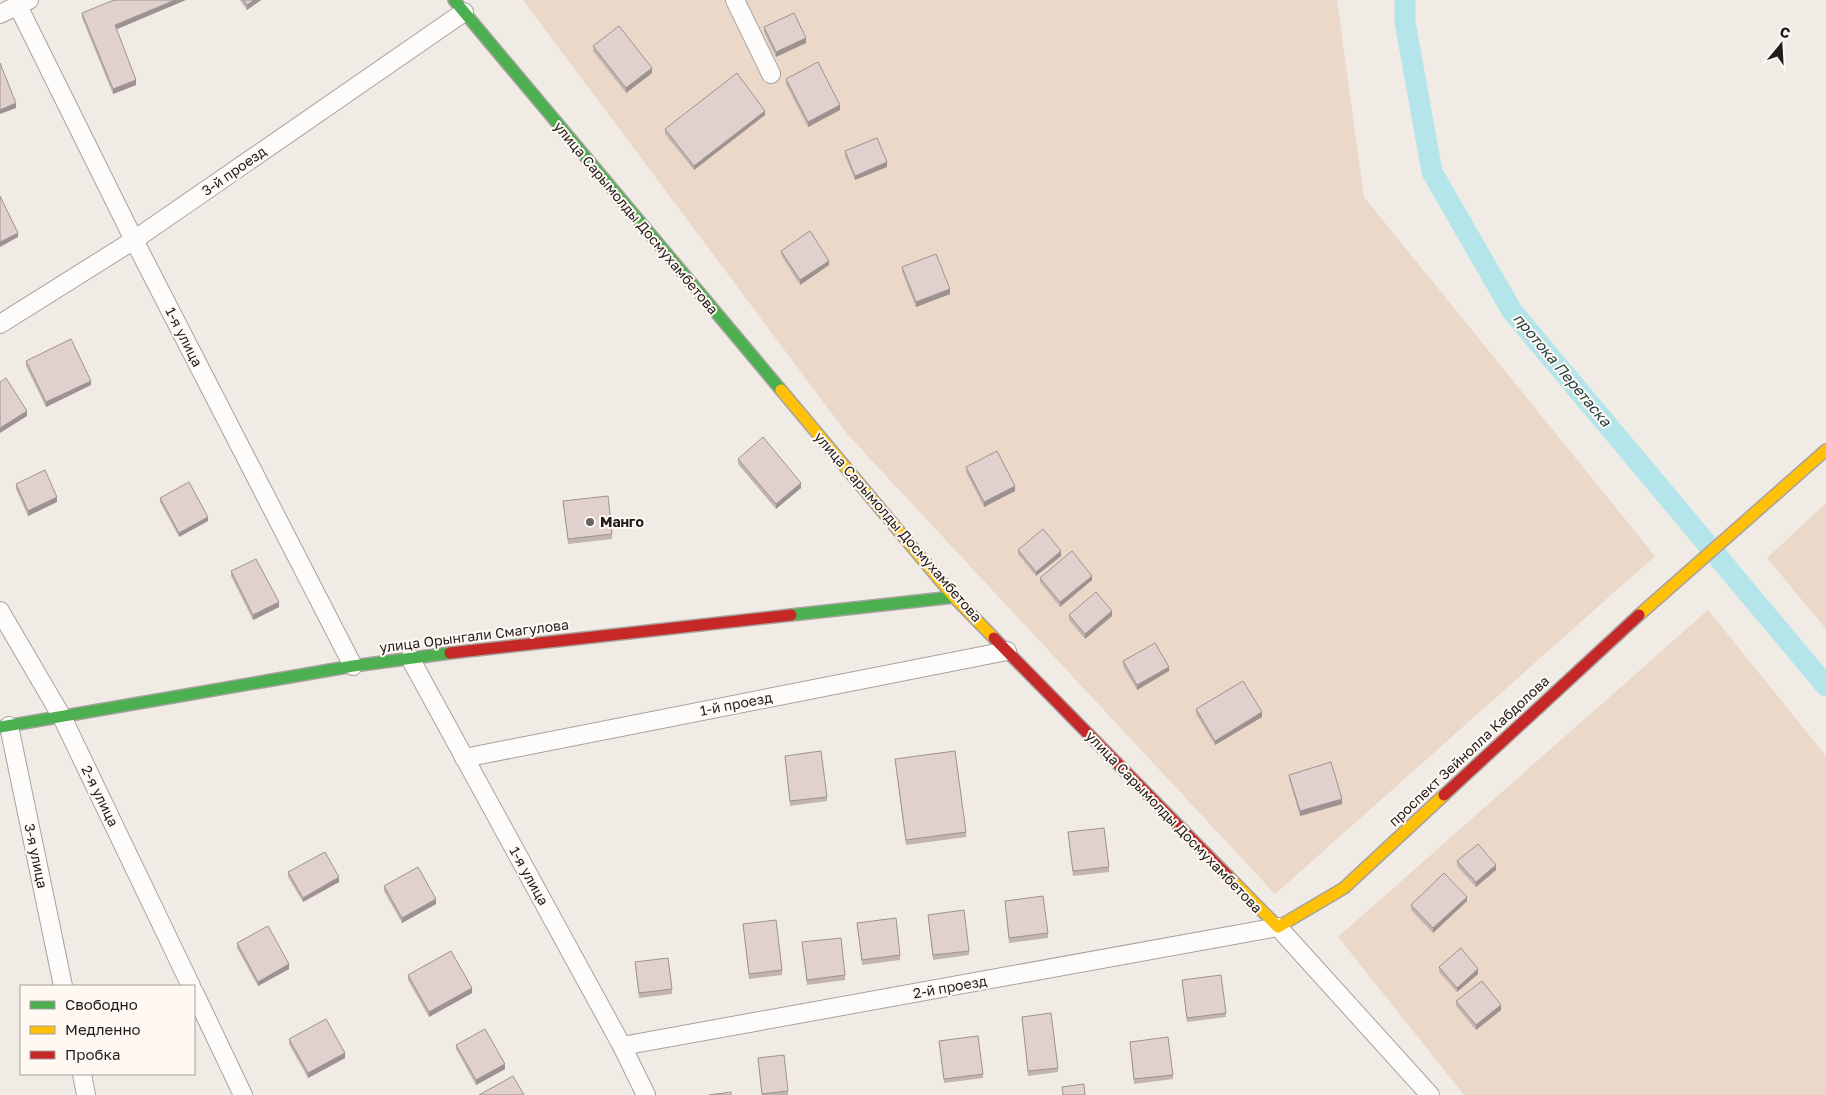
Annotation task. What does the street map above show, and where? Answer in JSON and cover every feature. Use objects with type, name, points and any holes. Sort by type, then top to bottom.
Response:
[{"type":"main road","name":"улица Сарымолды Досмухамбетова","points":[[459,6],[954,597],[1278,928]]},
{"type":"main road","name":"проспект Зейнолла Кабдолова","points":[[1278,928],[1344,888],[1671,585],[1826,450]]},
{"type":"main road","name":"улица Орынгали Смагулова","points":[[4,726],[410,658],[954,597]]},
{"type":"street","points":[[735,0],[771,74]]},
{"type":"street","points":[[0,14],[24,3]]},
{"type":"street","name":"1-я улица","points":[[24,3],[134,240],[354,666]]},
{"type":"street","name":"3-й проезд","points":[[0,324],[134,240],[459,6]]},
{"type":"street","name":"2-я улица","points":[[0,611],[62,717],[191,985]]},
{"type":"street","name":"1-й проезд","points":[[464,758],[1007,651]]},
{"type":"street","name":"1-я улица","points":[[410,658],[622,1046],[646,1095]]},
{"type":"street","name":"3-я улица","points":[[4,726],[63,985]]},
{"type":"street","name":"2-й проезд","points":[[622,1046],[1278,928]]},
{"type":"street","name":"улица Сарымолды Досмухамбетова","points":[[1278,928],[1430,1095]]},
{"type":"street","points":[[195,994],[243,1095]]},
{"type":"street","points":[[82,1075],[86,1095]]},
{"type":"shaded area","points":[[523,0],[1337,0],[1364,197],[1655,556],[1275,894],[848,435]]},
{"type":"shaded area","points":[[1826,503],[1826,629],[1767,558]]},
{"type":"shaded area","points":[[1708,610],[1826,756],[1826,1095],[1464,1095],[1338,937]]},
{"type":"building","points":[[114,0],[175,0],[115,25],[136,80],[113,89],[82,13]]},
{"type":"building","points":[[244,0],[254,0],[247,5]]},
{"type":"building","points":[[794,13],[806,38],[776,52],[764,27]]},
{"type":"building","points":[[619,26],[652,68],[626,88],[593,46]]},
{"type":"building","points":[[818,62],[840,105],[808,122],[786,79]]},
{"type":"building","points":[[0,63],[16,103],[0,110]]},
{"type":"building","points":[[737,73],[765,111],[694,166],[665,129]]},
{"type":"building","points":[[877,138],[887,162],[855,176],[845,151]]},
{"type":"building","points":[[0,196],[18,233],[0,242]]},
{"type":"building","points":[[810,231],[829,261],[800,280],[781,251]]},
{"type":"building","points":[[936,254],[950,289],[916,302],[902,267]]},
{"type":"building","points":[[71,339],[91,381],[46,402],[26,361]]},
{"type":"building","points":[[6,378],[27,411],[0,428],[0,382]]},
{"type":"building","points":[[763,437],[801,483],[776,504],[738,459]]},
{"type":"building","points":[[997,451],[1015,486],[984,502],[966,467]]},
{"type":"building","points":[[45,470],[57,497],[28,511],[16,484]]},
{"type":"building","points":[[189,482],[208,517],[179,533],[160,498]]},
{"type":"building","points":[[608,496],[612,534],[568,539],[563,501]]},
{"type":"building","points":[[1043,529],[1061,551],[1036,572],[1018,550]]},
{"type":"building","points":[[1072,551],[1092,576],[1060,602],[1040,578]]},
{"type":"building","points":[[256,559],[279,602],[253,615],[231,571]]},
{"type":"building","points":[[1096,592],[1112,611],[1085,634],[1069,615]]},
{"type":"building","points":[[1155,643],[1169,667],[1137,685],[1123,661]]},
{"type":"building","points":[[1243,681],[1262,712],[1215,741],[1196,709]]},
{"type":"building","points":[[821,751],[827,797],[790,801],[785,756]]},
{"type":"building","points":[[955,751],[966,832],[906,840],[895,759]]},
{"type":"building","points":[[1331,762],[1342,799],[1300,811],[1289,775]]},
{"type":"building","points":[[1104,828],[1109,867],[1073,871],[1068,832]]},
{"type":"building","points":[[1478,844],[1496,865],[1476,882],[1457,861]]},
{"type":"building","points":[[325,852],[339,877],[303,898],[288,872]]},
{"type":"building","points":[[418,867],[436,899],[402,918],[384,886]]},
{"type":"building","points":[[1444,873],[1467,897],[1433,928],[1411,905]]},
{"type":"building","points":[[1043,896],[1048,933],[1009,938],[1005,901]]},
{"type":"building","points":[[964,910],[969,951],[933,955],[928,915]]},
{"type":"building","points":[[896,918],[900,955],[862,960],[857,923]]},
{"type":"building","points":[[776,920],[782,970],[749,974],[743,924]]},
{"type":"building","points":[[268,926],[289,964],[258,982],[237,943]]},
{"type":"building","points":[[841,938],[845,975],[807,980],[802,942]]},
{"type":"building","points":[[1461,948],[1478,969],[1457,988],[1439,967]]},
{"type":"building","points":[[451,951],[472,988],[429,1012],[408,975]]},
{"type":"building","points":[[668,958],[672,989],[639,993],[635,962]]},
{"type":"building","points":[[1221,975],[1226,1013],[1187,1018],[1182,980]]},
{"type":"building","points":[[1482,981],[1501,1005],[1476,1025],[1456,1001]]},
{"type":"building","points":[[1051,1013],[1058,1068],[1028,1071],[1022,1017]]},
{"type":"building","points":[[326,1019],[345,1053],[308,1073],[289,1039]]},
{"type":"building","points":[[485,1029],[505,1064],[476,1080],[456,1045]]},
{"type":"building","points":[[978,1036],[983,1074],[944,1079],[939,1041]]},
{"type":"building","points":[[1168,1037],[1173,1075],[1134,1079],[1130,1042]]},
{"type":"building","points":[[784,1055],[788,1091],[762,1094],[758,1058]]},
{"type":"building","points":[[513,1076],[524,1095],[479,1095]]},
{"type":"building","points":[[1084,1084],[1085,1095],[1063,1095],[1062,1087]]},
{"type":"building","points":[[731,1092],[731,1095],[709,1095]]},
{"type":"waterway","name":"протока Перетаска","points":[[1405,0],[1405,22],[1432,172],[1512,311],[1826,686]]},
{"type":"traffic: fast","points":[[454,0],[781,390]]},
{"type":"traffic: fast","points":[[791,615],[954,597]]},
{"type":"traffic: fast","points":[[0,727],[353,666],[450,653]]},
{"type":"traffic: slow","points":[[781,390],[954,597],[994,638]]},
{"type":"traffic: slow","points":[[1639,615],[1826,450]]},
{"type":"traffic: slow","points":[[1228,876],[1278,927],[1344,888],[1444,795]]},
{"type":"traffic: jam","points":[[450,653],[791,615]]},
{"type":"traffic: jam","points":[[1444,795],[1639,615]]},
{"type":"traffic: jam","points":[[994,638],[1228,876]]},
{"type":"place","name":"Манго","points":[[590,522]]}]
